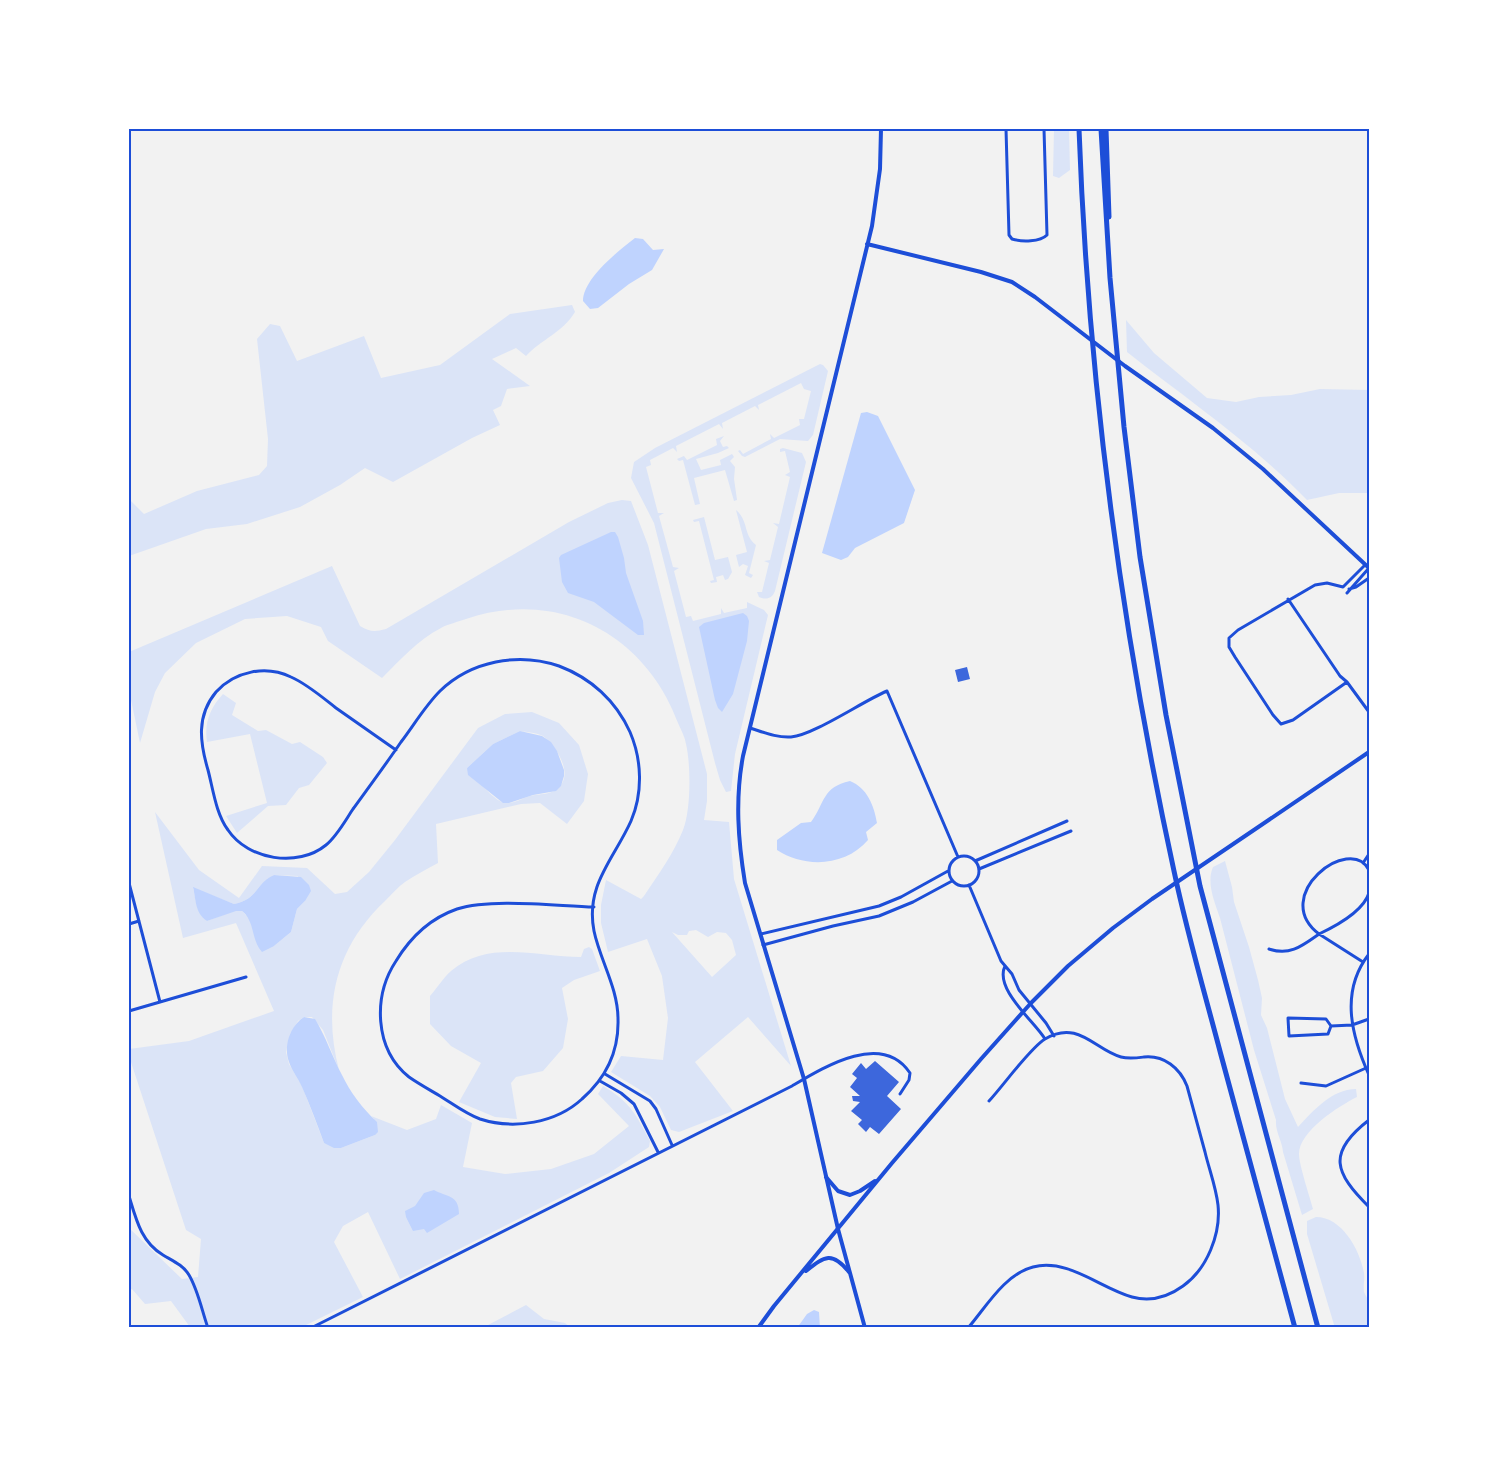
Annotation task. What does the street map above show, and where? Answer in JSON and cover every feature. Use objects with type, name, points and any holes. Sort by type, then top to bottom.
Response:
[{"type":"highway","points":[[1079,129],[1094,359],[1109,494],[1129,634],[1180,902],[1295,1328]]},
{"type":"highway","points":[[1101,129],[1110,278],[1124,428],[1140,557],[1166,715],[1200,886],[1318,1328]]},
{"type":"highway","points":[[1106,129],[1110,278]]},
{"type":"street","points":[[864,1328],[838,1229],[804,1079],[745,883],[738,833],[741,766],[878,194],[881,129]]},
{"type":"street","points":[[1013,129],[1005,129],[1009,235],[1018,241],[1042,239],[1047,235],[1044,129]]},
{"type":"street","points":[[867,244],[999,277],[1022,287],[1125,366],[1238,447],[1368,567]]},
{"type":"street","points":[[1347,682],[1293,720],[1281,724],[1234,657],[1229,647],[1229,638],[1288,599],[1321,583],[1343,587],[1368,567]]},
{"type":"street","points":[[1368,567],[1348,591],[1369,578]]},
{"type":"street","points":[[1288,599],[1340,676],[1369,712]]},
{"type":"street","points":[[396,750],[298,681],[279,673],[254,671],[241,674],[217,692],[202,719],[202,747],[221,816],[228,831],[239,843],[253,852],[269,857],[301,856],[325,846],[396,750],[431,701],[442,689],[471,670],[491,663],[525,659],[547,662],[585,678],[613,703],[629,729],[637,753],[639,778],[638,799],[632,817],[605,865],[596,888],[595,933],[618,1013],[616,1043],[605,1074],[600,1081],[577,1104],[561,1114],[547,1120],[508,1124],[483,1120],[469,1114],[410,1078],[398,1066],[389,1051],[382,1033],[380,1015],[390,970],[416,935],[445,915],[466,907],[495,904],[594,907]]},
{"type":"street","points":[[750,728],[777,736],[793,736],[817,727],[887,691],[958,857]]},
{"type":"street","points":[[758,1328],[880,1177],[1023,1012],[1088,948],[1152,899],[1369,752]]},
{"type":"street","points":[[975,861],[1067,821]]},
{"type":"street","points":[[979,869],[1071,831]]},
{"type":"street","points":[[1363,863],[1369,854]]},
{"type":"street","points":[[967,856],[975,861],[979,869],[976,880],[969,885],[960,886],[952,881],[948,871],[950,863],[958,857],[967,856]]},
{"type":"street","points":[[1363,962],[1319,934],[1309,924],[1304,914],[1303,900],[1308,886],[1319,874],[1342,859],[1352,858],[1363,863],[1369,870]]},
{"type":"street","points":[[760,935],[879,906],[901,897],[948,871]]},
{"type":"street","points":[[763,945],[879,916],[913,902],[952,881]]},
{"type":"street","points":[[129,883],[160,1002]]},
{"type":"street","points":[[969,885],[1005,966],[1012,974],[1019,990],[1054,1036]]},
{"type":"street","points":[[1269,949],[1290,952],[1298,949],[1360,908],[1369,893]]},
{"type":"street","points":[[129,924],[139,921]]},
{"type":"street","points":[[1369,954],[1363,962],[1352,989],[1350,1009],[1352,1025],[1369,1075]]},
{"type":"street","points":[[1005,966],[1002,971],[1003,978],[1010,996],[1045,1039]]},
{"type":"street","points":[[129,1011],[246,977]]},
{"type":"street","points":[[1288,1018],[1326,1019],[1331,1026],[1328,1035],[1289,1036],[1288,1018]]},
{"type":"street","points":[[1331,1026],[1352,1025],[1369,1019]]},
{"type":"street","points":[[968,1328],[1014,1276],[1022,1270],[1042,1265],[1059,1266],[1132,1297],[1150,1299],[1169,1295],[1187,1284],[1194,1275],[1206,1258],[1216,1234],[1218,1212],[1216,1192],[1187,1086],[1181,1074],[1169,1063],[1157,1057],[1125,1058],[1113,1054],[1081,1035],[1054,1036],[1045,1039],[989,1101]]},
{"type":"street","points":[[311,1328],[851,1057],[876,1053],[899,1060],[910,1073],[909,1080],[900,1094]]},
{"type":"street","points":[[1301,1083],[1326,1086],[1366,1068]]},
{"type":"street","points":[[605,1074],[650,1101],[672,1145]]},
{"type":"street","points":[[600,1081],[621,1093],[634,1104],[658,1152]]},
{"type":"street","points":[[1369,1120],[1357,1129],[1345,1143],[1340,1164],[1347,1184],[1369,1207]]},
{"type":"street","points":[[826,1177],[838,1191],[850,1196],[880,1177]]},
{"type":"street","points":[[129,1196],[139,1228],[150,1244],[162,1255],[183,1267],[189,1275],[208,1328]]},
{"type":"street","points":[[129,1214],[134,1213]]},
{"type":"street","points":[[800,1275],[819,1260],[830,1258],[840,1260],[849,1272]]},
{"type":"shaded area","points":[[1054,129],[1069,129],[1070,170],[1059,178],[1053,176]]},
{"type":"shaded area","points":[[572,305],[575,312],[570,319],[526,356],[516,348],[492,359],[530,386],[507,389],[501,406],[493,410],[500,425],[393,482],[365,468],[300,507],[247,524],[206,529],[129,556],[129,499],[144,514],[197,491],[259,475],[267,466],[268,439],[257,339],[270,324],[280,326],[297,361],[364,336],[381,378],[440,365],[510,314]]},
{"type":"shaded area","points":[[1126,320],[1154,353],[1207,398],[1236,402],[1320,389],[1369,390],[1368,493],[1339,493],[1307,500],[1242,441],[1127,352]]},
{"type":"shaded area","points":[[820,364],[828,371],[813,435],[808,441],[780,439],[745,457],[738,451],[740,450],[743,454],[771,439],[770,434],[774,438],[800,425],[799,419],[804,419],[811,391],[804,389],[801,383],[758,405],[759,410],[755,406],[722,423],[723,429],[719,424],[676,446],[677,452],[673,448],[650,460],[651,465],[646,467],[658,513],[664,513],[659,516],[673,567],[679,568],[674,571],[686,617],[691,616],[693,621],[721,614],[721,608],[724,613],[747,608],[747,602],[764,610],[768,615],[735,754],[731,791],[726,792],[715,763],[654,523],[631,478],[634,462],[655,448]]},
{"type":"shaded area","points":[[724,436],[720,441],[723,447],[729,448],[696,459],[701,470],[721,465],[720,460],[732,454],[734,457],[730,461],[735,467],[737,500],[734,501],[725,470],[694,478],[700,504],[695,505],[683,460],[677,459],[684,456],[687,460],[717,445],[716,439]]},
{"type":"shaded area","points":[[783,448],[802,453],[806,462],[775,591],[770,597],[764,598],[759,597],[757,592],[762,592],[769,563],[764,561],[770,560],[778,527],[773,523],[779,524],[790,477],[785,475],[790,472],[785,451],[780,452]]},
{"type":"shaded area","points":[[631,501],[648,545],[707,774],[704,820],[729,822],[734,879],[791,1066],[748,1017],[695,1062],[733,1111],[679,1132],[671,1130],[660,1107],[650,1096],[611,1072],[621,1056],[663,1060],[668,1018],[662,976],[647,939],[608,952],[601,923],[601,905],[606,880],[641,899],[644,896],[683,830],[688,811],[689,787],[689,763],[682,731],[663,692],[644,665],[621,643],[594,626],[565,615],[533,610],[500,611],[441,628],[417,644],[382,678],[328,641],[321,627],[287,616],[245,619],[196,643],[165,673],[155,692],[140,743],[129,690],[129,652],[332,566],[360,626],[370,630],[382,630],[569,522],[608,503]],"holes":[[[696,930],[708,937],[717,932],[726,933],[732,940],[736,955],[712,977],[672,932],[687,935],[689,931]]]},
{"type":"shaded area","points":[[736,510],[743,519],[749,537],[756,545],[749,573],[753,575],[751,578],[745,575],[748,566],[743,564],[739,567],[736,555],[747,552]]},
{"type":"shaded area","points":[[704,517],[715,560],[728,557],[732,572],[728,579],[725,580],[723,575],[716,577],[717,582],[711,583],[710,581],[714,580],[699,521],[694,522],[693,520]]},
{"type":"shaded area","points":[[223,694],[236,703],[232,715],[258,731],[266,730],[292,744],[300,742],[323,757],[327,763],[309,785],[299,788],[286,805],[268,806],[237,833],[226,816],[267,803],[250,734],[207,742],[206,728],[209,716]]},
{"type":"shaded area","points":[[532,712],[559,723],[579,745],[588,774],[584,801],[567,824],[540,803],[521,804],[436,824],[438,863],[409,879],[395,891],[368,919],[344,958],[333,1000],[332,1023],[339,1070],[323,1030],[312,1017],[304,1017],[298,1021],[290,1034],[286,1052],[289,1064],[302,1086],[324,1143],[341,1148],[375,1135],[374,1119],[371,1116],[407,1130],[436,1119],[441,1105],[472,1123],[463,1167],[505,1174],[551,1169],[594,1154],[629,1126],[598,1094],[603,1086],[631,1109],[650,1141],[649,1147],[609,1173],[400,1279],[368,1212],[343,1226],[334,1242],[363,1297],[300,1328],[188,1328],[190,1327],[171,1301],[145,1304],[132,1289],[129,1290],[129,1228],[182,1279],[198,1277],[201,1239],[186,1230],[129,1056],[129,1049],[189,1041],[274,1011],[236,923],[183,938],[155,812],[199,870],[239,898],[262,866],[307,868],[335,894],[347,892],[369,872],[395,840],[478,728],[505,714]],"holes":[[[520,731],[541,735],[548,740],[561,758],[565,772],[564,779],[554,791],[507,803],[496,799],[467,768],[493,744]],[[274,875],[298,876],[305,901],[297,909],[291,932],[274,946],[242,911],[236,910],[207,921],[203,918],[193,888],[234,904],[248,898]]]},
{"type":"shaded area","points":[[1225,861],[1234,902],[1258,980],[1262,998],[1261,1015],[1267,1028],[1285,1099],[1298,1127],[1331,1097],[1356,1089],[1357,1097],[1321,1120],[1301,1145],[1299,1159],[1313,1209],[1302,1215],[1254,1050],[1212,893],[1210,880],[1213,867]]},
{"type":"shaded area","points":[[589,947],[592,949],[600,971],[574,980],[562,988],[568,1019],[563,1048],[543,1071],[516,1077],[511,1083],[517,1119],[495,1117],[459,1102],[481,1063],[451,1046],[430,1024],[430,996],[443,980],[465,961],[481,955],[514,952],[581,957],[584,949]]},
{"type":"shaded area","points":[[1316,1217],[1325,1218],[1334,1223],[1342,1229],[1354,1245],[1364,1273],[1364,1292],[1369,1307],[1369,1328],[1335,1328],[1307,1234],[1307,1221]]},
{"type":"shaded area","points":[[526,1305],[544,1319],[565,1323],[571,1328],[458,1328],[488,1325]]},
{"type":"water","points":[[635,238],[643,239],[653,250],[664,249],[652,270],[598,308],[590,309],[583,301],[589,284],[603,266]]},
{"type":"water","points":[[867,412],[878,416],[915,490],[904,523],[855,548],[848,557],[841,560],[822,553],[861,413]]},
{"type":"water","points":[[615,532],[618,537],[626,573],[643,621],[644,635],[638,635],[594,602],[568,593],[562,582],[559,558],[561,555]]},
{"type":"water","points":[[743,613],[749,621],[747,641],[733,694],[722,712],[715,700],[699,627],[704,623]]},
{"type":"water","points":[[520,731],[542,736],[551,742],[557,751],[564,776],[561,786],[556,791],[503,803],[468,775],[467,768],[493,744]]},
{"type":"water","points":[[850,781],[861,788],[869,798],[877,823],[866,832],[868,840],[859,849],[836,860],[824,862],[799,860],[777,850],[777,840],[801,823],[811,822],[829,792],[834,787]]},
{"type":"water","points":[[274,875],[301,877],[309,885],[311,891],[297,909],[291,932],[274,946],[262,952],[249,920],[242,911],[207,921],[198,910],[193,887],[234,904],[248,898]]},
{"type":"water","points":[[304,1017],[315,1019],[349,1088],[377,1122],[378,1132],[375,1135],[341,1148],[334,1148],[324,1143],[287,1056],[289,1037]]},
{"type":"water","points":[[434,1190],[454,1199],[459,1214],[427,1233],[424,1229],[413,1231],[405,1211],[415,1206],[424,1193]]},
{"type":"water","points":[[814,1310],[819,1312],[820,1328],[797,1328],[807,1314]]},
{"type":"building","points":[[967,667],[970,679],[958,682],[955,670]]},
{"type":"building","points":[[875,1061],[899,1082],[887,1096],[901,1109],[879,1134],[870,1127],[866,1132],[858,1124],[862,1120],[851,1111],[860,1102],[853,1101],[852,1096],[860,1096],[850,1087],[857,1078],[852,1074],[861,1063],[866,1069]]}]
